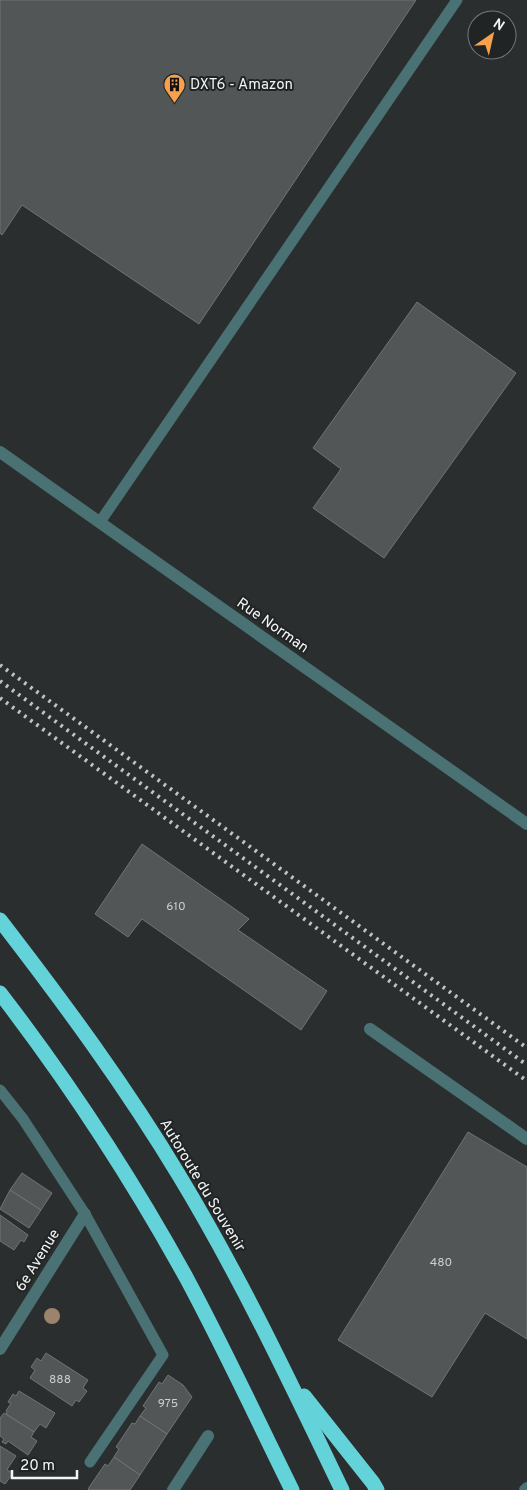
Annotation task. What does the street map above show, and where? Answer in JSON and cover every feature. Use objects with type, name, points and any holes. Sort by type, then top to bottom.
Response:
[{"type":"highway","name":"Autoroute du Souvenir","points":[[0,920],[80,1026],[154,1135],[229,1262],[342,1490]]},
{"type":"highway","points":[[0,993],[84,1109],[164,1239],[223,1349],[292,1490]]},
{"type":"highway","points":[[287,1376],[373,1483],[376,1490]]},
{"type":"street","name":"Rue Norman","points":[[0,452],[527,824]]},
{"type":"street","points":[[370,1028],[527,1138]]},
{"type":"street","name":"6e Avenue","points":[[0,1348],[85,1214]]},
{"type":"street","points":[[173,1490],[208,1436]]},
{"type":"lane","points":[[100,522],[457,0]]},
{"type":"lane","points":[[0,1090],[23,1119],[85,1214],[163,1355],[90,1462]]},
{"type":"building","name":"DXT6 - Amazon","points":[[0,0],[416,0],[199,324],[22,205],[2,235],[0,233]]},
{"type":"building","points":[[417,302],[516,373],[384,558],[313,508],[341,469],[313,448]]},
{"type":"building","points":[[142,844],[249,919],[238,930],[327,991],[301,1030],[142,919],[128,937],[95,914]]},
{"type":"building","points":[[468,1132],[527,1167],[527,1339],[485,1313],[432,1397],[338,1340]]},
{"type":"building","points":[[22,1173],[52,1193],[41,1210],[10,1190]]},
{"type":"building","points":[[10,1190],[41,1210],[29,1228],[0,1209]]},
{"type":"building","points":[[0,1215],[28,1235],[24,1242],[21,1240],[14,1250],[0,1241]]},
{"type":"building","points":[[46,1353],[88,1380],[83,1388],[87,1391],[79,1402],[76,1400],[72,1406],[30,1378],[35,1370],[31,1367],[37,1358],[41,1361]]},
{"type":"building","points":[[168,1375],[183,1385],[192,1397],[167,1434],[140,1416],[146,1408],[143,1406],[159,1382],[162,1384]]},
{"type":"building","points":[[19,1391],[55,1413],[46,1428],[40,1424],[34,1432],[6,1414],[11,1403],[8,1402],[13,1394],[16,1396]]},
{"type":"building","points":[[4,1413],[34,1432],[31,1437],[37,1441],[28,1455],[8,1441],[6,1444],[2,1442],[4,1439],[0,1436],[0,1418]]},
{"type":"building","points":[[140,1416],[167,1434],[140,1475],[114,1457],[119,1449],[116,1447],[132,1423],[135,1424]]},
{"type":"building","points":[[0,1446],[16,1456],[7,1470],[13,1473],[5,1484],[0,1481]]},
{"type":"building","points":[[114,1457],[140,1475],[130,1490],[89,1490],[105,1464],[108,1466]]},
{"type":"railway","points":[[0,665],[527,1048]]},
{"type":"railway","points":[[0,681],[527,1065]]},
{"type":"railway","points":[[0,698],[527,1081]]},
{"type":"place","name":"DXT6 - Amazon","points":[[174,103]]}]
